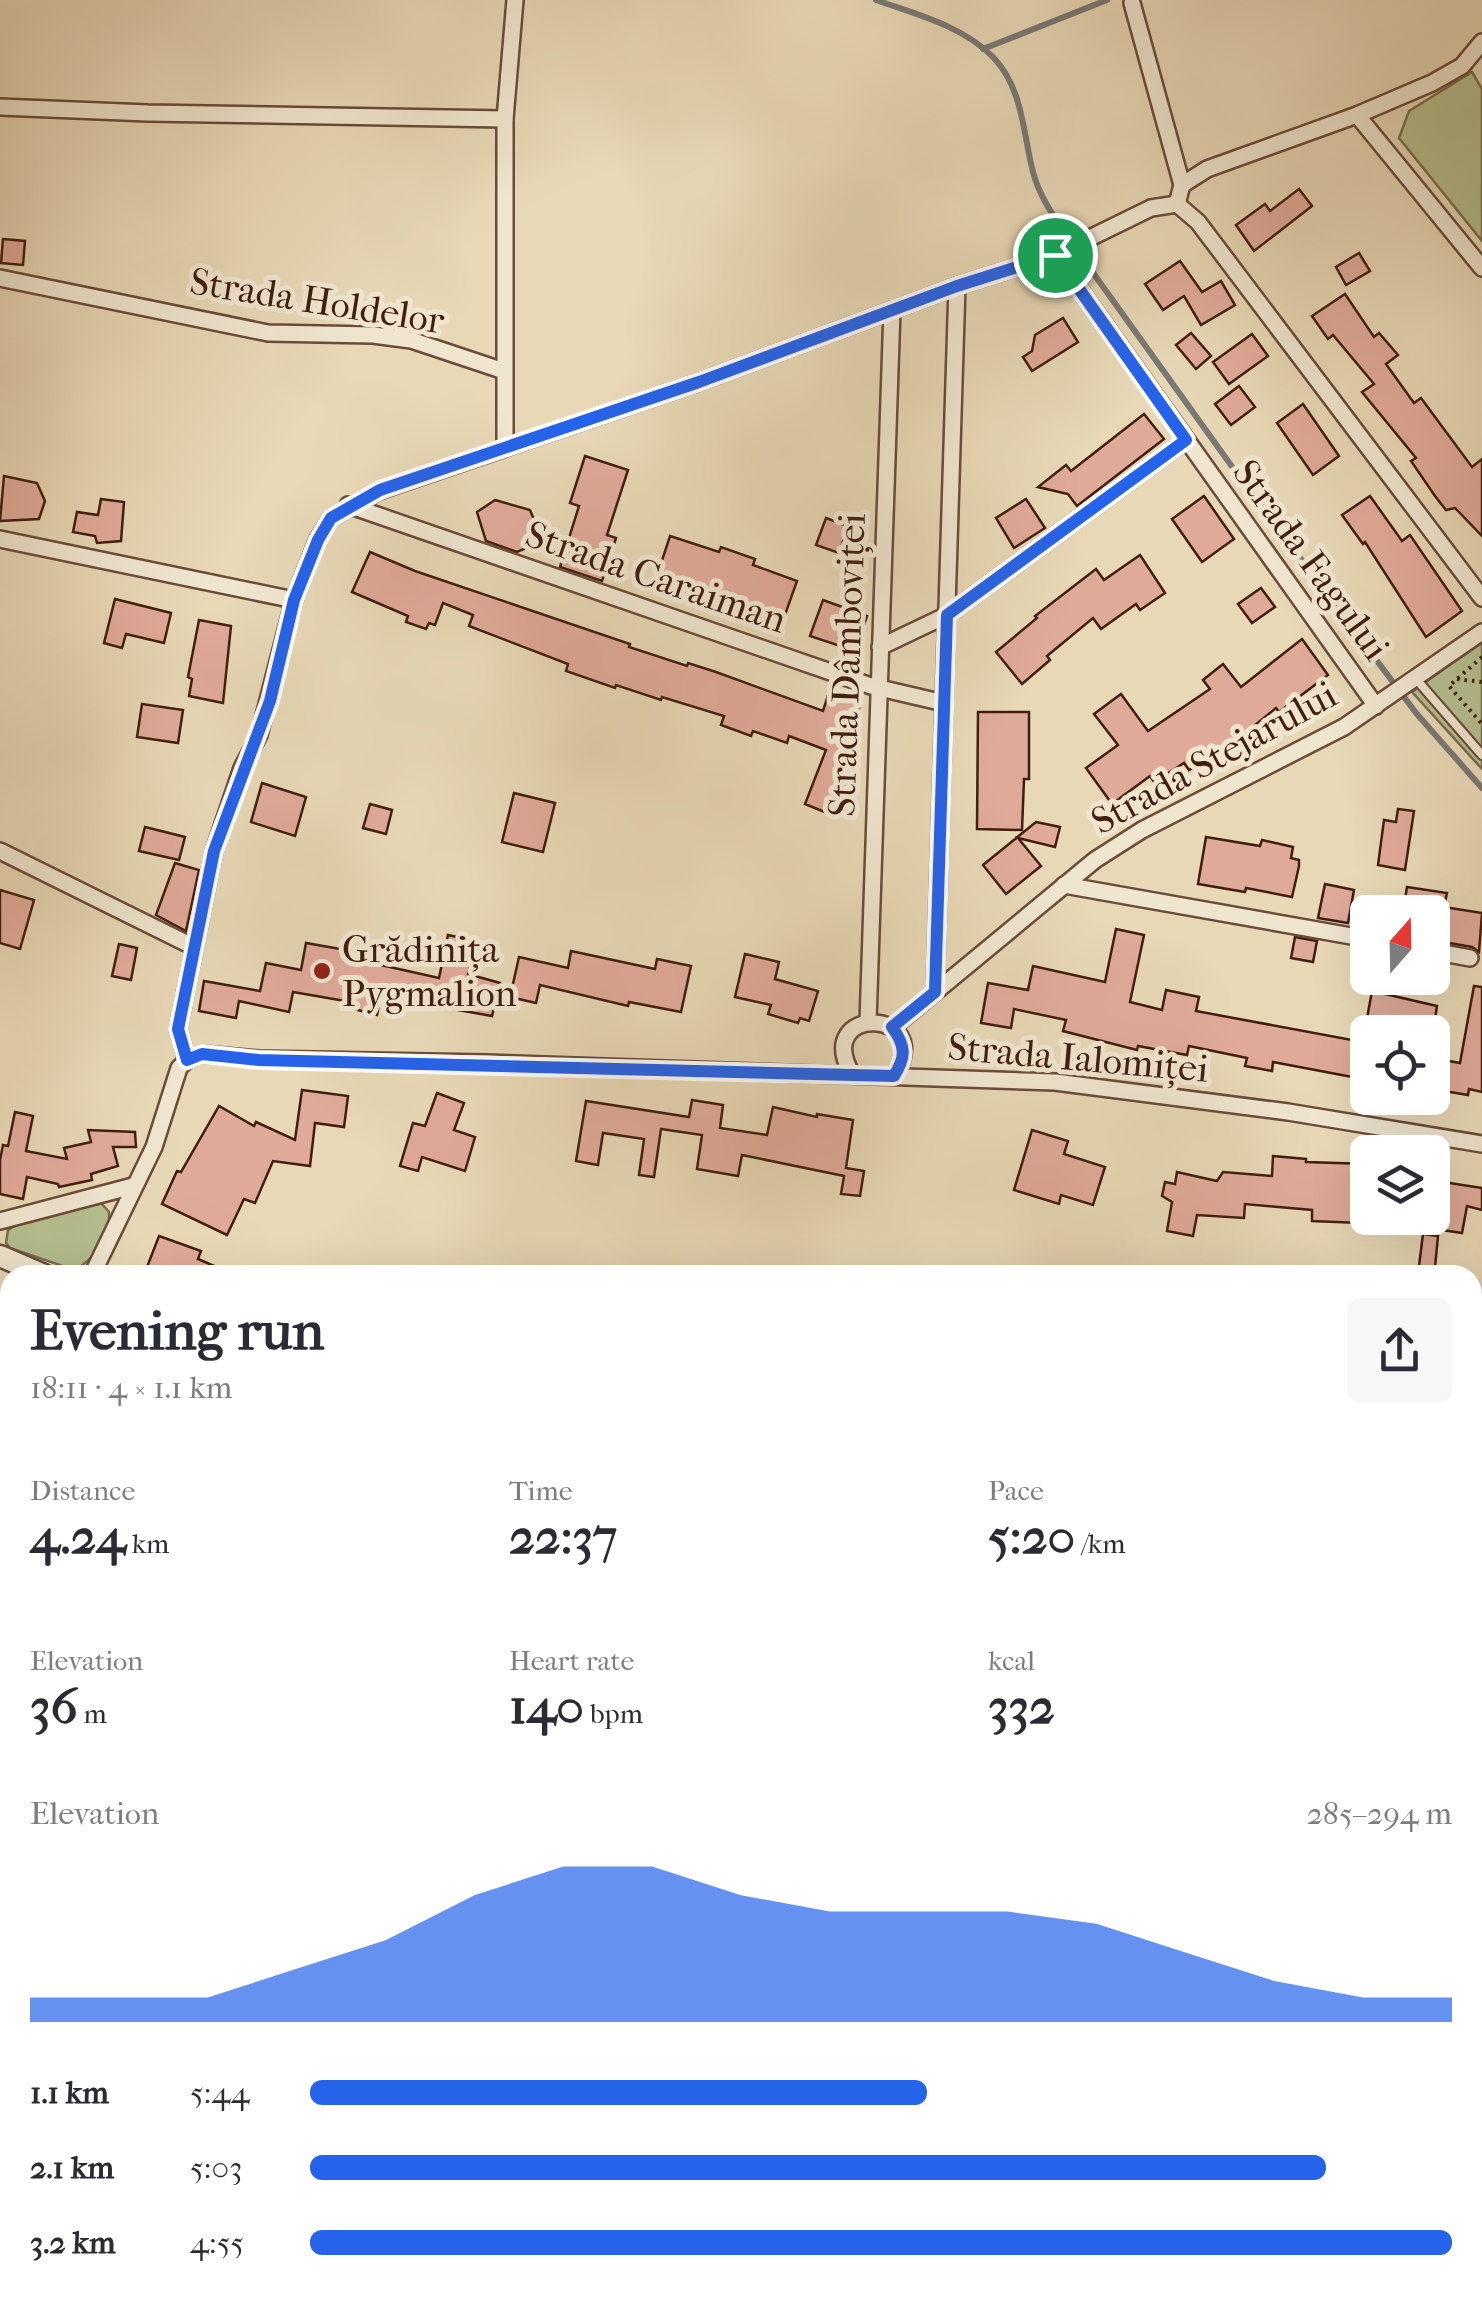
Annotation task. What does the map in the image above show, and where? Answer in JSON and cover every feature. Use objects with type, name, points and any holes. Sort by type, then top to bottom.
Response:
[{"type":"street","points":[[505,446],[504,119],[516,0]]},
{"type":"street","points":[[1132,3],[1182,185],[1176,204]]},
{"type":"street","points":[[1182,185],[1208,169],[1357,115],[1447,75],[1462,66],[1482,42]]},
{"type":"street","points":[[0,107],[148,114],[504,119]]},
{"type":"street","points":[[1357,115],[1482,268]]},
{"type":"street","points":[[97,1265],[154,1147],[179,1068],[187,1060],[178,1029],[214,851],[270,701],[294,600],[318,540],[331,518],[348,505],[380,490],[1055,255],[1151,208],[1176,204],[1198,222],[1482,598]]},
{"type":"street","name":"Strada Fagului","points":[[1055,255],[1381,703]]},
{"type":"street","name":"Strada Holdelor","points":[[0,278],[268,333],[373,335],[412,340],[504,371]]},
{"type":"street","points":[[935,992],[957,286]]},
{"type":"street","name":"Strada Dâmboviței","points":[[868,1022],[892,310]]},
{"type":"street","points":[[880,647],[947,615],[1186,440]]},
{"type":"street","name":"Strada Caraiman","points":[[348,505],[879,688],[944,703]]},
{"type":"street","points":[[0,539],[294,600]]},
{"type":"street","name":"Strada Stejarului","points":[[892,1027],[1064,884],[1142,830],[1314,745],[1482,632]]},
{"type":"street","points":[[0,851],[192,946]]},
{"type":"street","points":[[1064,884],[1350,937]]},
{"type":"street","points":[[1450,954],[1470,958]]},
{"type":"street","points":[[852,1074],[844,1060],[844,1044],[853,1029],[868,1022],[881,1022],[892,1027],[904,1042],[904,1060],[894,1076]]},
{"type":"street","name":"Strada Ialomiței","points":[[187,1060],[202,1054],[259,1060],[1055,1082],[1288,1112],[1482,1144]]},
{"type":"street","points":[[0,1221],[134,1186]]},
{"type":"lane","points":[[1412,682],[1482,755]]},
{"type":"path","points":[[1482,657],[1449,686],[1482,724]]},
{"type":"path","points":[[1456,679],[1482,682]]},
{"type":"green space","points":[[1472,72],[1482,89],[1482,241],[1399,138],[1409,111]]},
{"type":"green space","points":[[1482,641],[1482,769],[1412,692]]},
{"type":"green space","points":[[101,1203],[109,1212],[100,1246],[82,1265],[59,1265],[10,1248],[6,1243],[8,1230]]},
{"type":"building","points":[[1299,189],[1312,206],[1254,251],[1236,225],[1265,204],[1270,211]]},
{"type":"building","points":[[3,239],[25,241],[23,265],[1,263]]},
{"type":"building","points":[[1359,253],[1370,271],[1346,285],[1336,267]]},
{"type":"building","points":[[1180,261],[1202,292],[1221,281],[1235,305],[1201,325],[1184,296],[1163,310],[1145,284]]},
{"type":"building","points":[[1345,294],[1374,337],[1379,333],[1398,355],[1386,364],[1414,403],[1421,398],[1472,467],[1482,459],[1482,536],[1455,508],[1446,510],[1435,496],[1411,461],[1416,458],[1362,392],[1374,384],[1333,335],[1328,339],[1312,316]]},
{"type":"building","points":[[1063,318],[1078,342],[1032,371],[1023,357],[1032,351],[1035,335]]},
{"type":"building","points":[[1191,333],[1211,356],[1196,369],[1176,345]]},
{"type":"building","points":[[1252,334],[1268,356],[1229,384],[1213,362]]},
{"type":"building","points":[[1239,386],[1255,407],[1231,425],[1215,404]]},
{"type":"building","points":[[1303,404],[1339,456],[1313,475],[1277,423]]},
{"type":"building","points":[[1144,414],[1164,439],[1077,506],[1068,494],[1038,487],[1066,465],[1071,471]]},
{"type":"building","points":[[585,456],[628,470],[607,535],[616,538],[602,581],[560,567],[579,506],[570,503]]},
{"type":"building","points":[[4,476],[37,483],[45,501],[39,519],[0,521]]},
{"type":"building","points":[[1204,496],[1234,539],[1202,562],[1172,519]]},
{"type":"building","points":[[1370,496],[1402,541],[1410,535],[1462,611],[1426,637],[1365,542],[1342,515]]},
{"type":"building","points":[[101,499],[124,502],[121,541],[97,543],[95,536],[73,532],[77,512],[98,515]]},
{"type":"building","points":[[1026,499],[1045,528],[1014,548],[996,518]]},
{"type":"building","points":[[495,500],[530,510],[543,541],[517,552],[486,541],[477,512]]},
{"type":"building","points":[[826,518],[866,533],[860,547],[843,541],[839,553],[816,545]]},
{"type":"building","points":[[670,536],[755,559],[753,565],[797,581],[780,629],[751,618],[753,613],[721,602],[718,611],[653,588]]},
{"type":"building","points":[[370,552],[630,644],[629,647],[716,672],[823,711],[829,692],[861,702],[839,771],[853,776],[837,817],[805,804],[826,750],[789,736],[787,743],[753,731],[751,736],[721,725],[724,716],[566,671],[568,664],[469,626],[473,615],[443,603],[435,625],[429,623],[426,629],[406,622],[408,616],[352,592]]},
{"type":"building","points":[[1140,555],[1165,593],[1140,610],[1136,604],[1101,629],[1093,618],[1047,656],[1050,660],[1022,684],[996,652],[1096,569],[1104,580]]},
{"type":"building","points":[[1261,588],[1275,607],[1252,623],[1238,604]]},
{"type":"building","points":[[115,599],[171,613],[164,643],[126,634],[122,648],[104,643]]},
{"type":"building","points":[[823,600],[867,616],[855,651],[810,636]]},
{"type":"building","points":[[199,620],[231,626],[223,703],[189,696],[192,679],[188,677]]},
{"type":"building","points":[[1302,639],[1328,675],[1189,770],[1184,763],[1154,782],[1150,776],[1112,804],[1086,768],[1118,745],[1094,714],[1121,694],[1148,731],[1210,689],[1203,680],[1223,664],[1241,687]]},
{"type":"building","points":[[142,704],[183,710],[178,743],[137,737]]},
{"type":"building","points":[[978,712],[1029,712],[1029,779],[1024,779],[1022,830],[977,829]]},
{"type":"building","points":[[262,783],[306,797],[295,836],[251,822]]},
{"type":"building","points":[[514,793],[555,803],[543,852],[502,842]]},
{"type":"building","points":[[370,804],[392,810],[386,834],[363,828]]},
{"type":"building","points":[[1398,809],[1414,811],[1405,870],[1378,865],[1384,820],[1396,822]]},
{"type":"building","points":[[1036,822],[1060,827],[1055,847],[1018,838],[1041,866],[1006,894],[983,865]]},
{"type":"building","points":[[145,827],[185,837],[179,860],[139,851]]},
{"type":"building","points":[[1206,837],[1260,846],[1262,840],[1293,847],[1291,858],[1299,860],[1299,866],[1292,897],[1198,884]]},
{"type":"building","points":[[175,863],[199,870],[186,931],[156,915]]},
{"type":"building","points":[[1325,884],[1354,890],[1350,895],[1348,923],[1318,918]]},
{"type":"building","points":[[1407,887],[1447,893],[1447,895],[1406,895]]},
{"type":"building","points":[[0,890],[34,900],[20,949],[0,943]]},
{"type":"building","points":[[1450,908],[1482,913],[1479,952],[1450,943]]},
{"type":"building","points":[[1116,929],[1144,935],[1130,1002],[1162,1010],[1166,990],[1199,997],[1196,1011],[1350,1040],[1350,1077],[1273,1062],[1272,1071],[1245,1066],[1247,1058],[1189,1046],[1187,1055],[1138,1046],[1137,1050],[1063,1031],[1066,1020],[1014,1009],[1011,1028],[981,1023],[988,983],[1028,990],[1033,966],[1105,982]]},
{"type":"building","points":[[448,935],[476,941],[468,974],[500,983],[492,1016],[380,1000],[377,1015],[350,1008],[351,1002],[293,992],[289,1012],[239,1001],[236,1018],[199,1011],[204,981],[260,991],[266,963],[301,970],[306,943],[346,950],[345,957],[439,978]]},
{"type":"building","points":[[1295,937],[1317,941],[1313,962],[1291,958]]},
{"type":"building","points":[[119,944],[137,948],[131,980],[112,976]]},
{"type":"building","points":[[571,951],[655,969],[657,959],[691,966],[681,1012],[629,1002],[628,1006],[540,985],[536,1003],[510,997],[519,957],[568,968]]},
{"type":"building","points":[[745,954],[779,962],[775,979],[818,991],[809,1021],[800,1018],[798,1023],[768,1014],[771,1005],[735,997]]},
{"type":"building","points":[[1474,986],[1482,987],[1482,1092],[1450,1092],[1450,1061],[1460,1063]]},
{"type":"building","points":[[1371,995],[1437,1006],[1436,1015],[1368,1015]]},
{"type":"building","points":[[302,1090],[348,1096],[344,1127],[315,1123],[310,1166],[273,1161],[255,1203],[244,1199],[227,1235],[162,1204],[177,1171],[181,1172],[219,1106],[254,1126],[256,1122],[295,1140]]},
{"type":"building","points":[[437,1093],[464,1103],[454,1130],[475,1137],[465,1171],[422,1157],[418,1171],[400,1166],[413,1123],[425,1126]]},
{"type":"building","points":[[692,1100],[723,1105],[720,1128],[767,1135],[773,1107],[853,1120],[846,1168],[864,1171],[860,1196],[841,1194],[844,1176],[742,1155],[738,1176],[697,1169],[702,1135],[661,1129],[654,1177],[639,1175],[644,1139],[603,1133],[598,1165],[576,1161],[586,1101],[689,1117]]},
{"type":"building","points":[[15,1112],[33,1116],[26,1151],[67,1159],[64,1148],[91,1142],[88,1130],[135,1132],[136,1147],[113,1147],[118,1166],[91,1174],[92,1180],[59,1187],[27,1177],[23,1199],[0,1194],[0,1160],[3,1145],[8,1146]]},
{"type":"building","points":[[1032,1130],[1068,1141],[1064,1154],[1105,1167],[1093,1205],[1061,1195],[1059,1204],[1014,1190]]},
{"type":"building","points":[[1273,1156],[1350,1163],[1350,1223],[1312,1221],[1312,1210],[1245,1204],[1244,1218],[1197,1215],[1193,1236],[1167,1231],[1172,1202],[1162,1196],[1165,1182],[1175,1184],[1177,1172],[1217,1181],[1223,1172],[1272,1176]]},
{"type":"building","points":[[1450,1183],[1482,1188],[1482,1210],[1467,1206],[1462,1233],[1450,1231]]},
{"type":"building","points":[[1423,1235],[1438,1236],[1435,1265],[1419,1265]]},
{"type":"building","points":[[159,1236],[201,1251],[198,1259],[212,1265],[148,1265]]},
{"type":"waterway","points":[[876,0],[968,37],[1003,69],[1016,97],[1039,189],[1065,233]]},
{"type":"waterway","points":[[983,49],[1107,0]]},
{"type":"waterway","points":[[1086,263],[1416,713],[1482,788]]},
{"type":"place","name":"Grădinița Pygmalion","points":[[322,971]]},
{"type":"route","points":[[1055,255],[1186,440],[947,615],[935,992],[892,1027],[904,1042],[904,1060],[894,1076],[259,1060],[202,1054],[187,1060],[178,1029],[214,851],[270,701],[294,600],[331,518],[380,490],[1055,255]]}]
